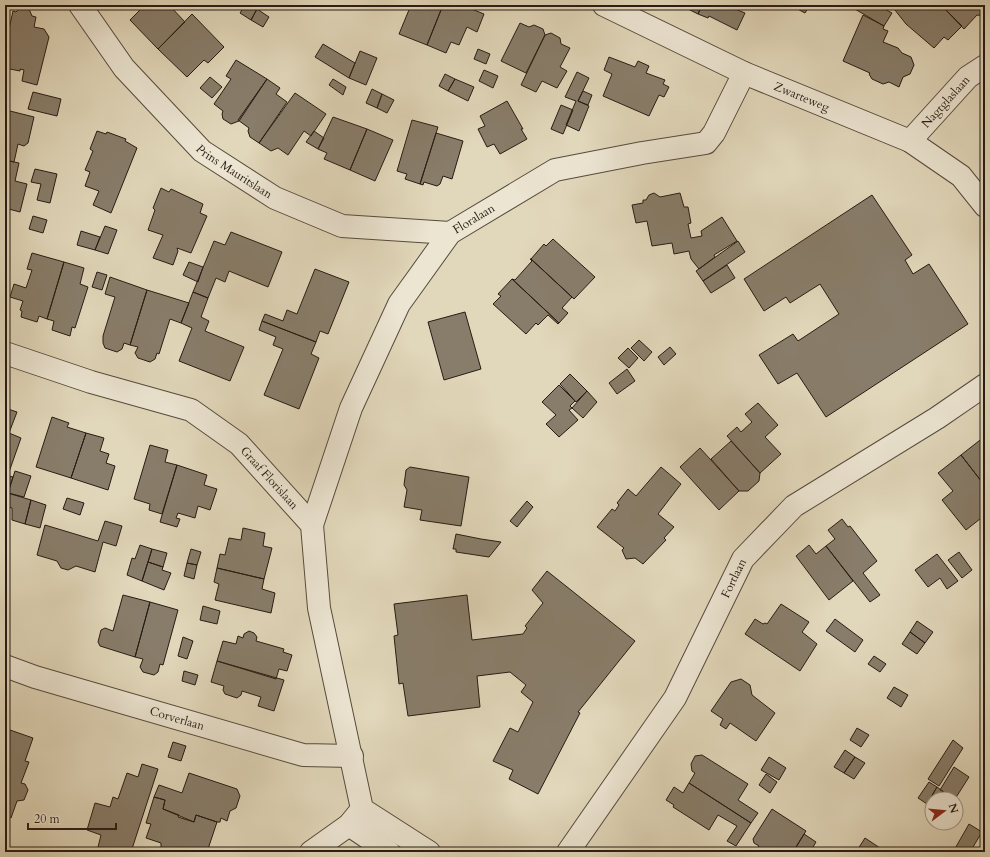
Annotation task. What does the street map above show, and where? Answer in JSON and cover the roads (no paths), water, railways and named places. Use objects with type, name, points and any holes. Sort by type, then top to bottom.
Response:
[{"type":"street","name":"Prins Mauritslaan","points":[[80,5],[124,68],[202,151],[275,198],[342,226],[450,233]]},
{"type":"street","name":"Zwarteweg","points":[[608,6],[744,73],[910,141],[961,176],[985,206]]},
{"type":"street","name":"Nagtglaslaan","points":[[910,141],[968,77],[985,66]]},
{"type":"street","name":"Floralaan","points":[[312,525],[351,408],[400,304],[450,233],[555,170],[642,153],[706,143],[714,133],[744,73]]},
{"type":"street","name":"Graaf Florislaan","points":[[5,353],[91,382],[191,410],[239,444],[312,525]]},
{"type":"street","name":"Fortlaan","points":[[568,852],[675,698],[743,559],[794,506],[937,418],[985,385]]},
{"type":"street","points":[[312,525],[319,608],[352,756],[356,817],[389,852]]},
{"type":"street","name":"Corverlaan","points":[[5,666],[35,677],[303,755],[352,756]]},
{"type":"street","points":[[311,852],[356,817]]},
{"type":"street","points":[[356,817],[429,852]]}]
